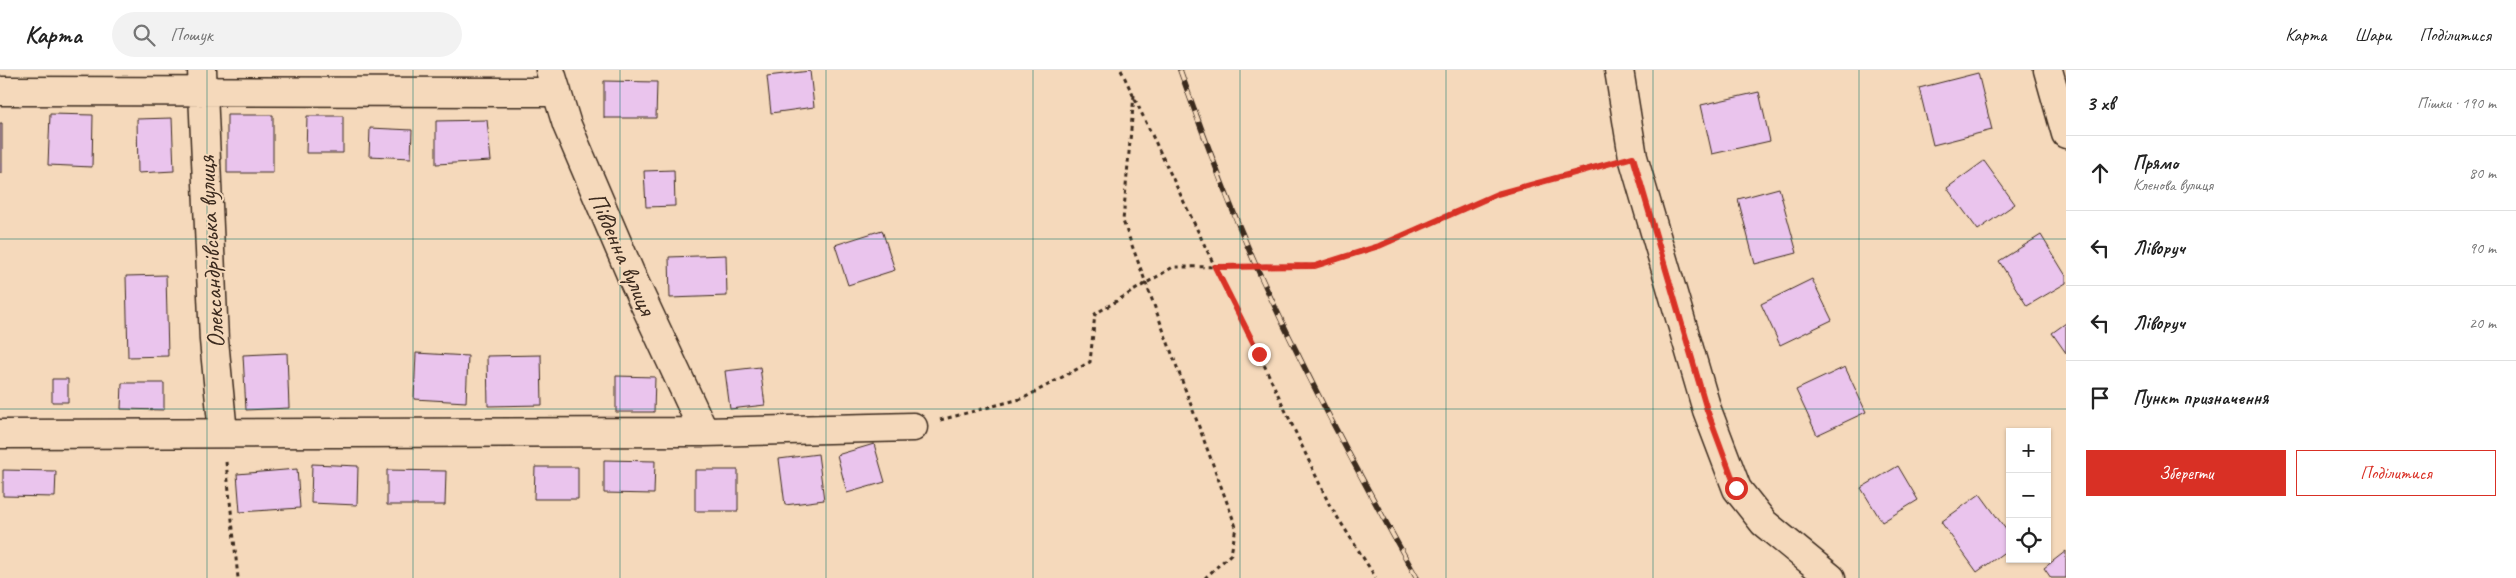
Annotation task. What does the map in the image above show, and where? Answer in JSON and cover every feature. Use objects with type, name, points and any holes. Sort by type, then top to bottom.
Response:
[{"type":"street","points":[[1619,70],[1633,157],[1707,410],[1736,488],[1764,523],[1831,578]]},
{"type":"street","points":[[2048,70],[2066,134]]},
{"type":"street","points":[[0,92],[202,81],[553,81]]},
{"type":"street","name":"Олександрівська вулиця","points":[[202,81],[214,340],[223,433]]},
{"type":"street","name":"Південна вулиця","points":[[553,81],[567,125],[631,275],[704,432]]},
{"type":"street","points":[[0,434],[704,432],[913,427]]},
{"type":"path","points":[[1122,70],[1329,504],[1376,578]]},
{"type":"path","points":[[1134,94],[1123,220],[1236,527],[1231,554],[1205,578]]},
{"type":"path","points":[[913,427],[1024,398],[1090,362],[1095,314],[1173,267],[1315,266],[1379,246],[1497,194],[1633,157]]},
{"type":"path","points":[[223,433],[238,578]]},
{"type":"building","points":[[810,71],[814,107],[771,113],[767,76]]},
{"type":"building","points":[[1978,73],[1992,130],[1933,145],[1919,88]]},
{"type":"building","points":[[604,81],[657,82],[656,118],[604,118]]},
{"type":"building","points":[[1759,92],[1770,141],[1712,154],[1701,105]]},
{"type":"building","points":[[50,114],[93,115],[92,167],[48,165]]},
{"type":"building","points":[[227,115],[273,115],[273,173],[227,173]]},
{"type":"building","points":[[307,116],[343,116],[343,153],[306,153]]},
{"type":"building","points":[[172,118],[174,171],[138,173],[137,119]]},
{"type":"building","points":[[487,120],[491,161],[436,164],[436,121]]},
{"type":"building","points":[[0,123],[2,123],[2,173],[0,173]]},
{"type":"building","points":[[370,128],[412,130],[411,158],[369,156]]},
{"type":"building","points":[[1984,161],[2015,204],[1978,230],[1947,188]]},
{"type":"building","points":[[674,170],[675,206],[646,207],[644,171]]},
{"type":"building","points":[[1779,188],[1797,253],[1755,264],[1738,199]]},
{"type":"building","points":[[882,230],[895,270],[848,285],[835,245]]},
{"type":"building","points":[[2041,235],[2066,276],[2066,283],[2027,306],[1999,261]]},
{"type":"building","points":[[726,255],[727,296],[670,298],[669,257]]},
{"type":"building","points":[[166,275],[168,356],[128,357],[126,276]]},
{"type":"building","points":[[1812,279],[1832,320],[1780,345],[1761,304]]},
{"type":"building","points":[[2066,323],[2066,353],[2052,333]]},
{"type":"building","points":[[287,353],[289,408],[246,410],[243,355]]},
{"type":"building","points":[[416,353],[468,356],[466,402],[414,399]]},
{"type":"building","points":[[541,355],[542,405],[488,406],[487,356]]},
{"type":"building","points":[[760,367],[765,405],[730,409],[725,371]]},
{"type":"building","points":[[1845,367],[1866,412],[1817,435],[1796,390]]},
{"type":"building","points":[[616,376],[655,377],[654,412],[616,412]]},
{"type":"building","points":[[52,379],[68,379],[68,402],[52,402]]},
{"type":"building","points":[[122,383],[164,383],[164,410],[121,409]]},
{"type":"building","points":[[874,444],[885,482],[847,493],[837,455]]},
{"type":"building","points":[[818,454],[824,500],[785,505],[779,459]]},
{"type":"building","points":[[604,460],[655,461],[654,494],[604,493]]},
{"type":"building","points":[[312,464],[358,466],[357,505],[311,503]]},
{"type":"building","points":[[1898,466],[1918,500],[1882,522],[1861,488]]},
{"type":"building","points":[[535,467],[578,467],[578,499],[534,499]]},
{"type":"building","points":[[297,469],[300,508],[240,512],[237,474]]},
{"type":"building","points":[[3,470],[56,471],[55,497],[3,496]]},
{"type":"building","points":[[387,470],[446,471],[445,505],[387,505]]},
{"type":"building","points":[[695,470],[738,470],[738,511],[695,511]]},
{"type":"building","points":[[1980,494],[2006,530],[2006,551],[1977,572],[1941,522]]},
{"type":"building","points":[[2066,551],[2066,578],[2051,578],[2044,568]]},
{"type":"railway","points":[[1180,70],[1226,194],[1275,308],[1334,425],[1417,578]]},
{"type":"route","points":[[1259,354],[1215,267],[1315,266],[1379,246],[1497,194],[1633,157],[1707,410],[1736,488]]}]
